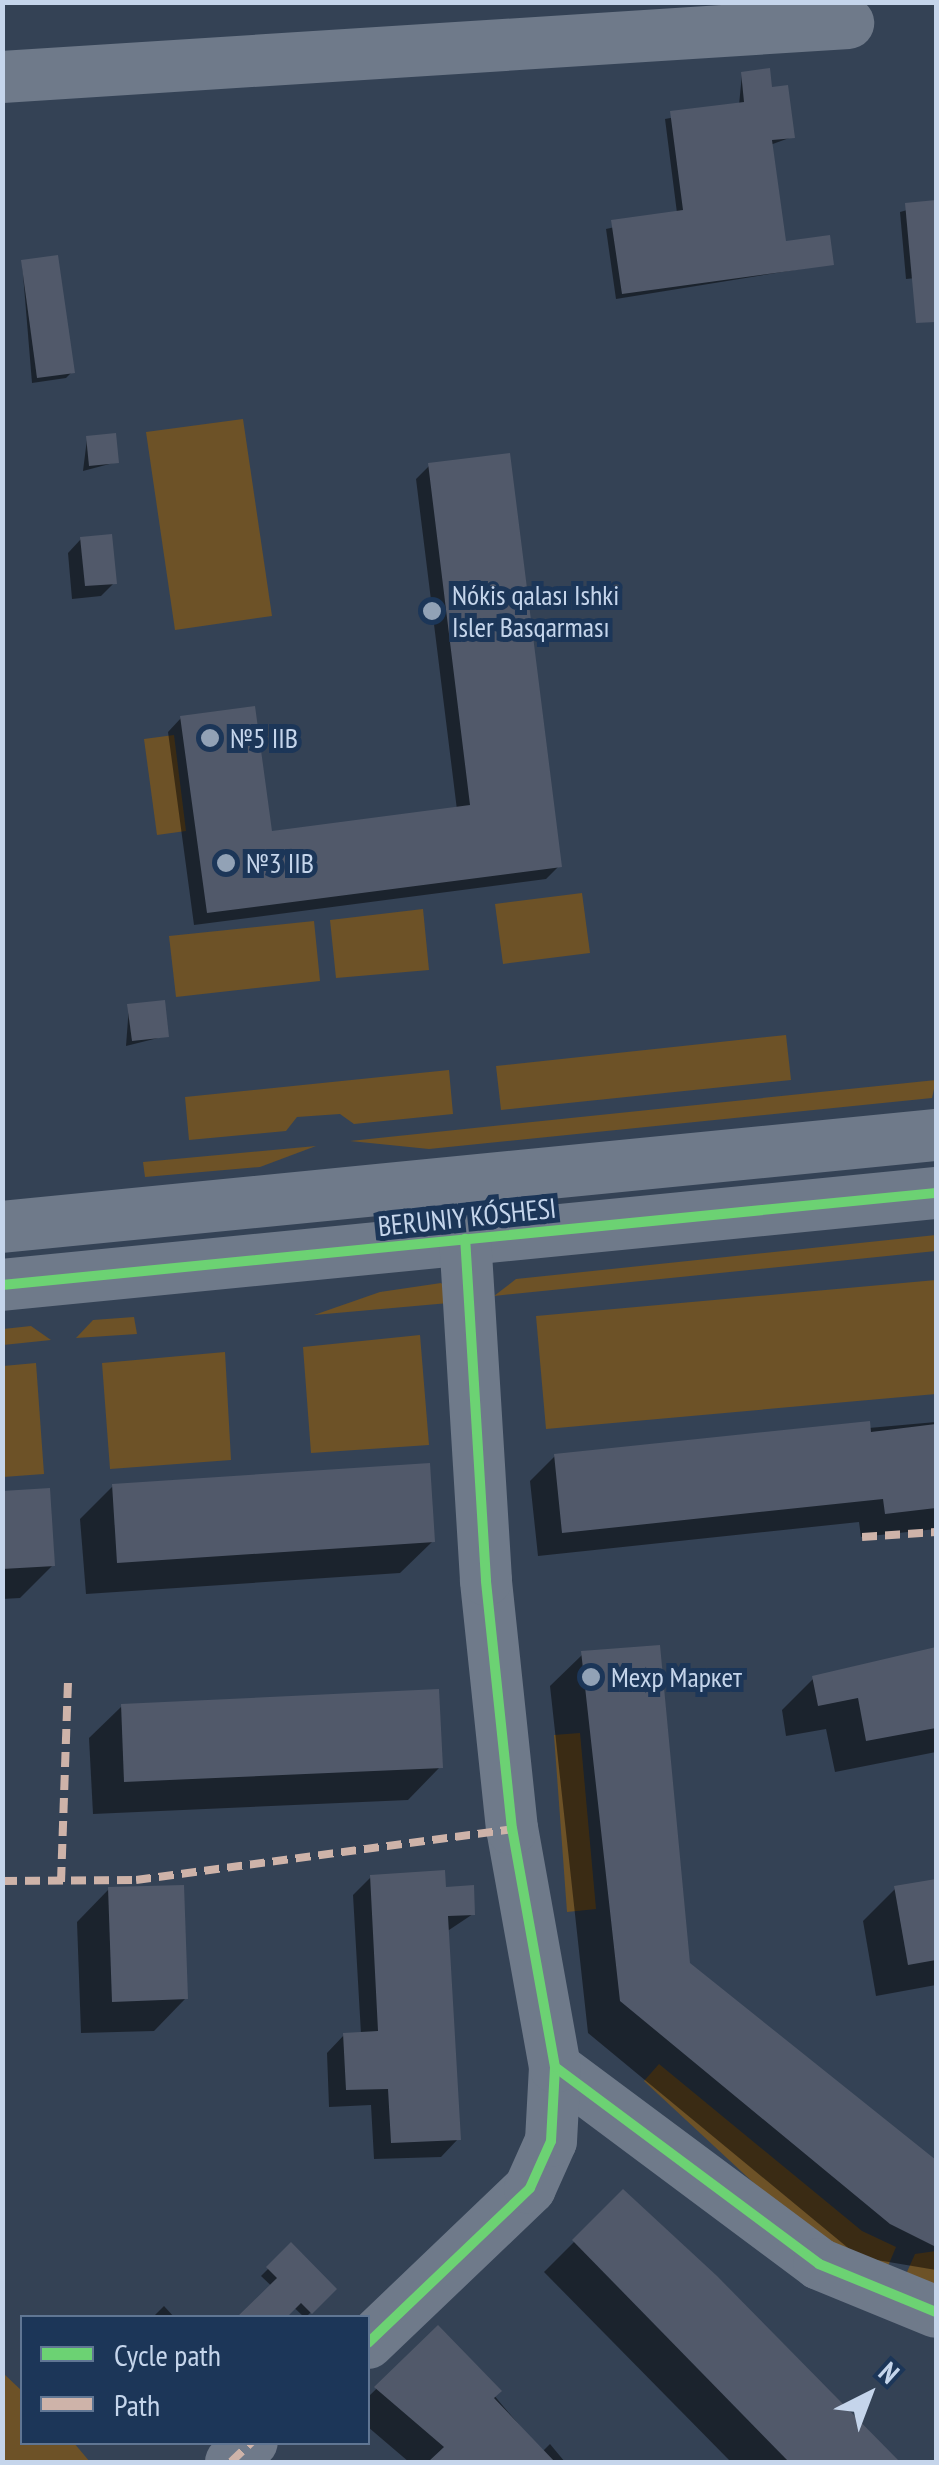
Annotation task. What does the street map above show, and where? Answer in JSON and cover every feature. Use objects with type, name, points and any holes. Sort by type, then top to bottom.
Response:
[{"type":"street","points":[[2,77],[848,23]]},
{"type":"street","name":"BERUNIY KÓSHESI","points":[[2,1227],[936,1135]]},
{"type":"street","name":"BERUNIY KÓSHESI","points":[[2,1285],[936,1193]]},
{"type":"street","points":[[370,2341],[530,2188],[552,2141],[555,2066],[510,1811],[465,1239]]},
{"type":"street","points":[[555,2066],[819,2264],[936,2312]]},
{"type":"shaded area","points":[[243,419],[272,616],[175,630],[146,432]]},
{"type":"shaded area","points":[[174,735],[186,831],[157,835],[144,739]]},
{"type":"shaded area","points":[[582,893],[590,953],[503,964],[495,904]]},
{"type":"shaded area","points":[[423,909],[429,970],[336,978],[330,920]]},
{"type":"shaded area","points":[[314,921],[320,981],[176,997],[169,936]]},
{"type":"shaded area","points":[[786,1035],[791,1080],[501,1110],[496,1066]]},
{"type":"shaded area","points":[[449,1070],[453,1114],[354,1124],[340,1114],[297,1117],[286,1131],[189,1140],[185,1097]]},
{"type":"shaded area","points":[[936,1080],[932,1098],[429,1149],[350,1141]]},
{"type":"shaded area","points":[[316,1146],[260,1167],[145,1177],[143,1162]]},
{"type":"shaded area","points":[[936,1235],[936,1251],[494,1296],[516,1279]]},
{"type":"shaded area","points":[[936,1280],[936,1394],[546,1429],[536,1316]]},
{"type":"shaded area","points":[[441,1283],[460,1302],[314,1315],[380,1292]]},
{"type":"shaded area","points":[[134,1317],[137,1334],[76,1338],[93,1320]]},
{"type":"shaded area","points":[[31,1326],[51,1340],[3,1345],[3,1329]]},
{"type":"shaded area","points":[[420,1335],[429,1445],[311,1453],[303,1347]]},
{"type":"shaded area","points":[[225,1352],[231,1460],[110,1469],[102,1363]]},
{"type":"shaded area","points":[[36,1363],[44,1474],[3,1477],[3,1366]]},
{"type":"shaded area","points":[[580,1733],[596,1909],[567,1912],[554,1735]]},
{"type":"shaded area","points":[[659,2064],[862,2231],[896,2247],[883,2278],[828,2252],[644,2081]]},
{"type":"shaded area","points":[[936,2251],[936,2290],[903,2281],[915,2254]]},
{"type":"shaded area","points":[[3,2373],[20,2389],[20,2445],[76,2445],[90,2462],[3,2462]]},
{"type":"building","points":[[770,68],[772,87],[788,85],[795,138],[772,140],[786,241],[830,235],[834,265],[622,294],[611,220],[683,210],[670,111],[744,102],[741,72]]},
{"type":"building","points":[[936,200],[936,322],[916,323],[905,203]]},
{"type":"building","points":[[58,255],[75,373],[37,378],[21,260]]},
{"type":"building","points":[[116,433],[119,463],[89,466],[86,436]]},
{"type":"building","points":[[510,453],[562,867],[207,913],[180,716],[255,706],[272,831],[470,805],[428,463]]},
{"type":"building","points":[[112,534],[117,584],[85,586],[80,537]]},
{"type":"building","points":[[165,1000],[169,1037],[132,1041],[127,1004]]},
{"type":"building","points":[[870,1421],[871,1432],[936,1424],[936,1508],[885,1514],[883,1499],[562,1533],[554,1454]]},
{"type":"building","points":[[430,1463],[435,1542],[117,1563],[112,1484]]},
{"type":"building","points":[[50,1488],[55,1566],[2,1569],[2,1491]]},
{"type":"building","points":[[660,1645],[690,1963],[936,2160],[936,2247],[890,2224],[620,2001],[581,1651]]},
{"type":"building","points":[[936,1647],[936,1728],[866,1741],[858,1698],[818,1706],[812,1676]]},
{"type":"building","points":[[439,1689],[443,1768],[124,1782],[121,1704]]},
{"type":"building","points":[[445,1870],[446,1887],[474,1885],[475,1915],[448,1916],[461,2140],[391,2143],[388,2089],[346,2090],[343,2033],[378,2031],[370,1875]]},
{"type":"building","points":[[936,1879],[936,1960],[908,1965],[894,1886]]},
{"type":"building","points":[[184,1885],[188,1999],[112,2002],[108,1887]]},
{"type":"building","points":[[623,2189],[717,2276],[900,2462],[789,2462],[572,2240]]},
{"type":"building","points":[[291,2242],[337,2289],[312,2314],[301,2303],[289,2315],[239,2315],[277,2278],[266,2267]]},
{"type":"building","points":[[438,2325],[502,2391],[494,2398],[555,2462],[428,2462],[444,2447],[374,2387]]},
{"type":"marked path","points":[[862,1537],[936,1532]]},
{"type":"marked path","points":[[61,1882],[68,1682]]},
{"type":"marked path","points":[[2,1881],[136,1880],[512,1829]]},
{"type":"marked path","points":[[231,2462],[249,2445]]},
{"type":"cycle path","points":[[2,1285],[936,1193]]},
{"type":"cycle path","points":[[370,2341],[530,2188],[551,2141],[555,2067],[512,1829],[486,1580],[465,1239]]},
{"type":"cycle path","points":[[555,2067],[819,2264],[936,2312]]},
{"type":"place","name":"Nókis qalası Ishki Isler Basqarması","points":[[432,611]]},
{"type":"place","name":"№5 IIB","points":[[210,738]]},
{"type":"place","name":"№3 IIB","points":[[226,863]]},
{"type":"place","name":"Мехр Маркет","points":[[591,1677]]}]
